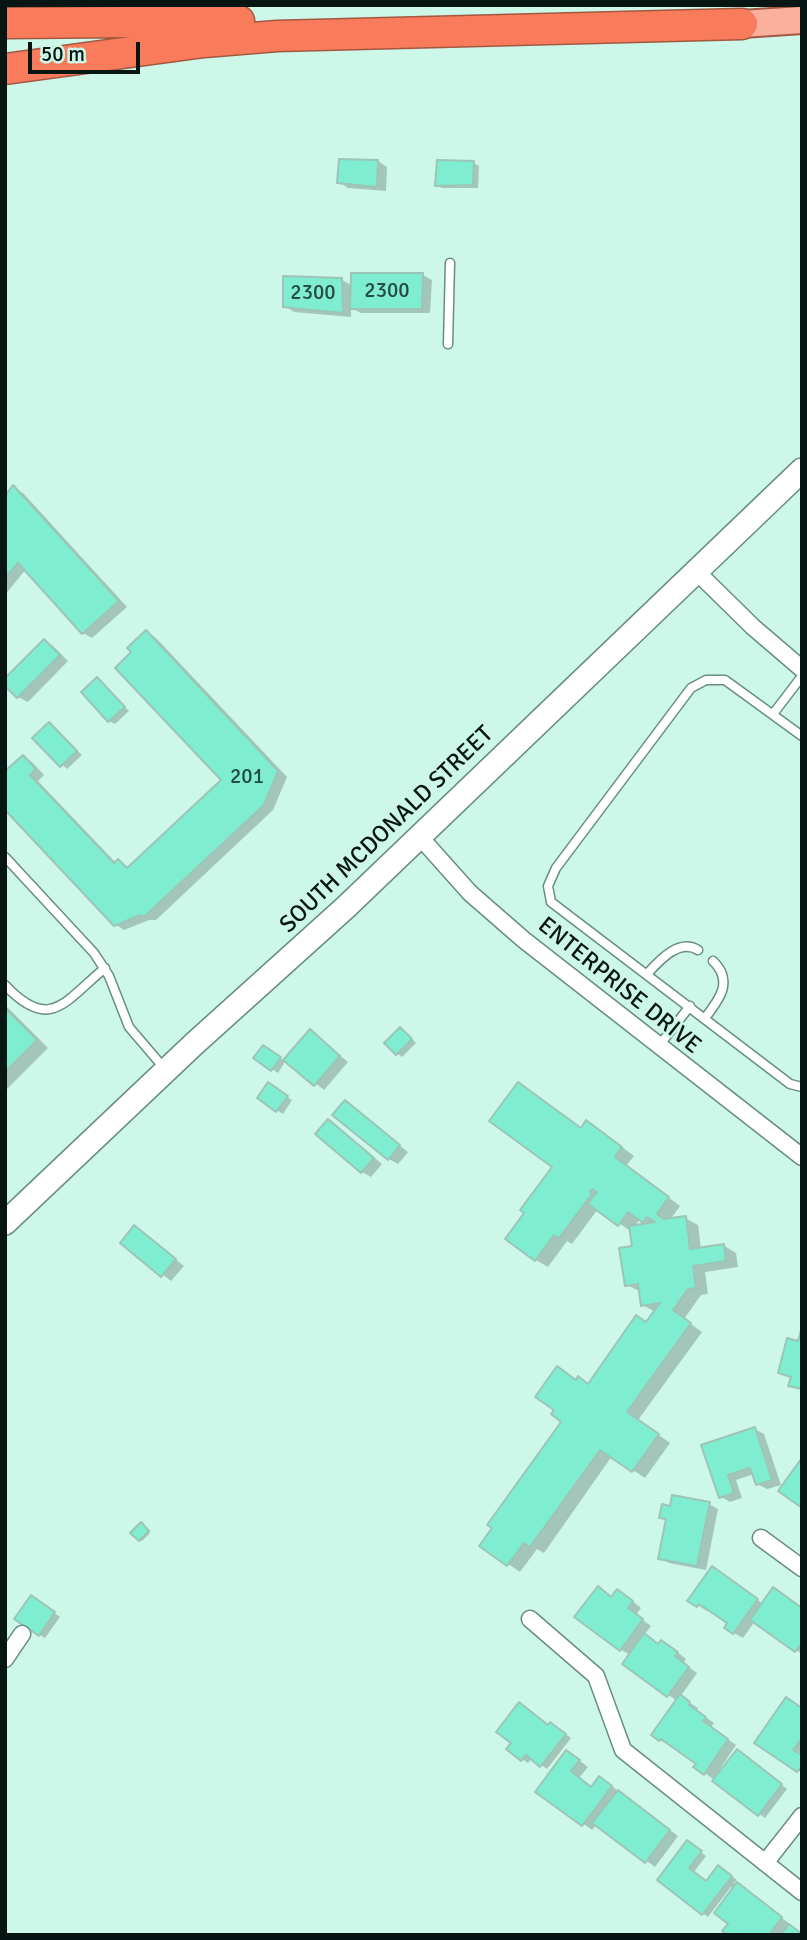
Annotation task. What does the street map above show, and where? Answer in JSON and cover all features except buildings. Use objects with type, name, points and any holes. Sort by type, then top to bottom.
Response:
[{"type":"highway","points":[[5,23],[202,21],[742,24]]},
{"type":"highway","points":[[5,69],[264,36],[742,24]]},
{"type":"main road","points":[[742,24],[802,20]]},
{"type":"main road","name":"SOUTH MCDONALD STREET","points":[[5,1223],[166,1070],[420,837],[802,470]]},
{"type":"street","points":[[697,572],[753,627],[802,668]]},
{"type":"street","name":"ENTERPRISE DRIVE","points":[[420,837],[470,893],[659,1047],[802,1157]]},
{"type":"street","points":[[761,1538],[802,1568]]},
{"type":"street","points":[[530,1619],[596,1676],[623,1750],[802,1892]]},
{"type":"street","points":[[5,1659],[22,1634]]},
{"type":"street","points":[[765,1863],[802,1816]]},
{"type":"lane","points":[[449,344],[450,263]]},
{"type":"lane","points":[[773,714],[802,676]]},
{"type":"lane","points":[[802,736],[725,680],[706,680],[691,688],[552,874],[548,886],[551,902],[790,1084],[802,1087]]},
{"type":"lane","points":[[5,857],[105,968],[129,1027],[166,1070]]},
{"type":"lane","points":[[647,974],[672,951],[682,947],[698,950]]},
{"type":"lane","points":[[705,1018],[720,998],[724,987],[723,975],[713,961]]},
{"type":"lane","points":[[5,985],[25,1005],[41,1011],[48,1010],[61,1005],[105,968]]},
{"type":"lane","points":[[659,1047],[690,1006]]}]
